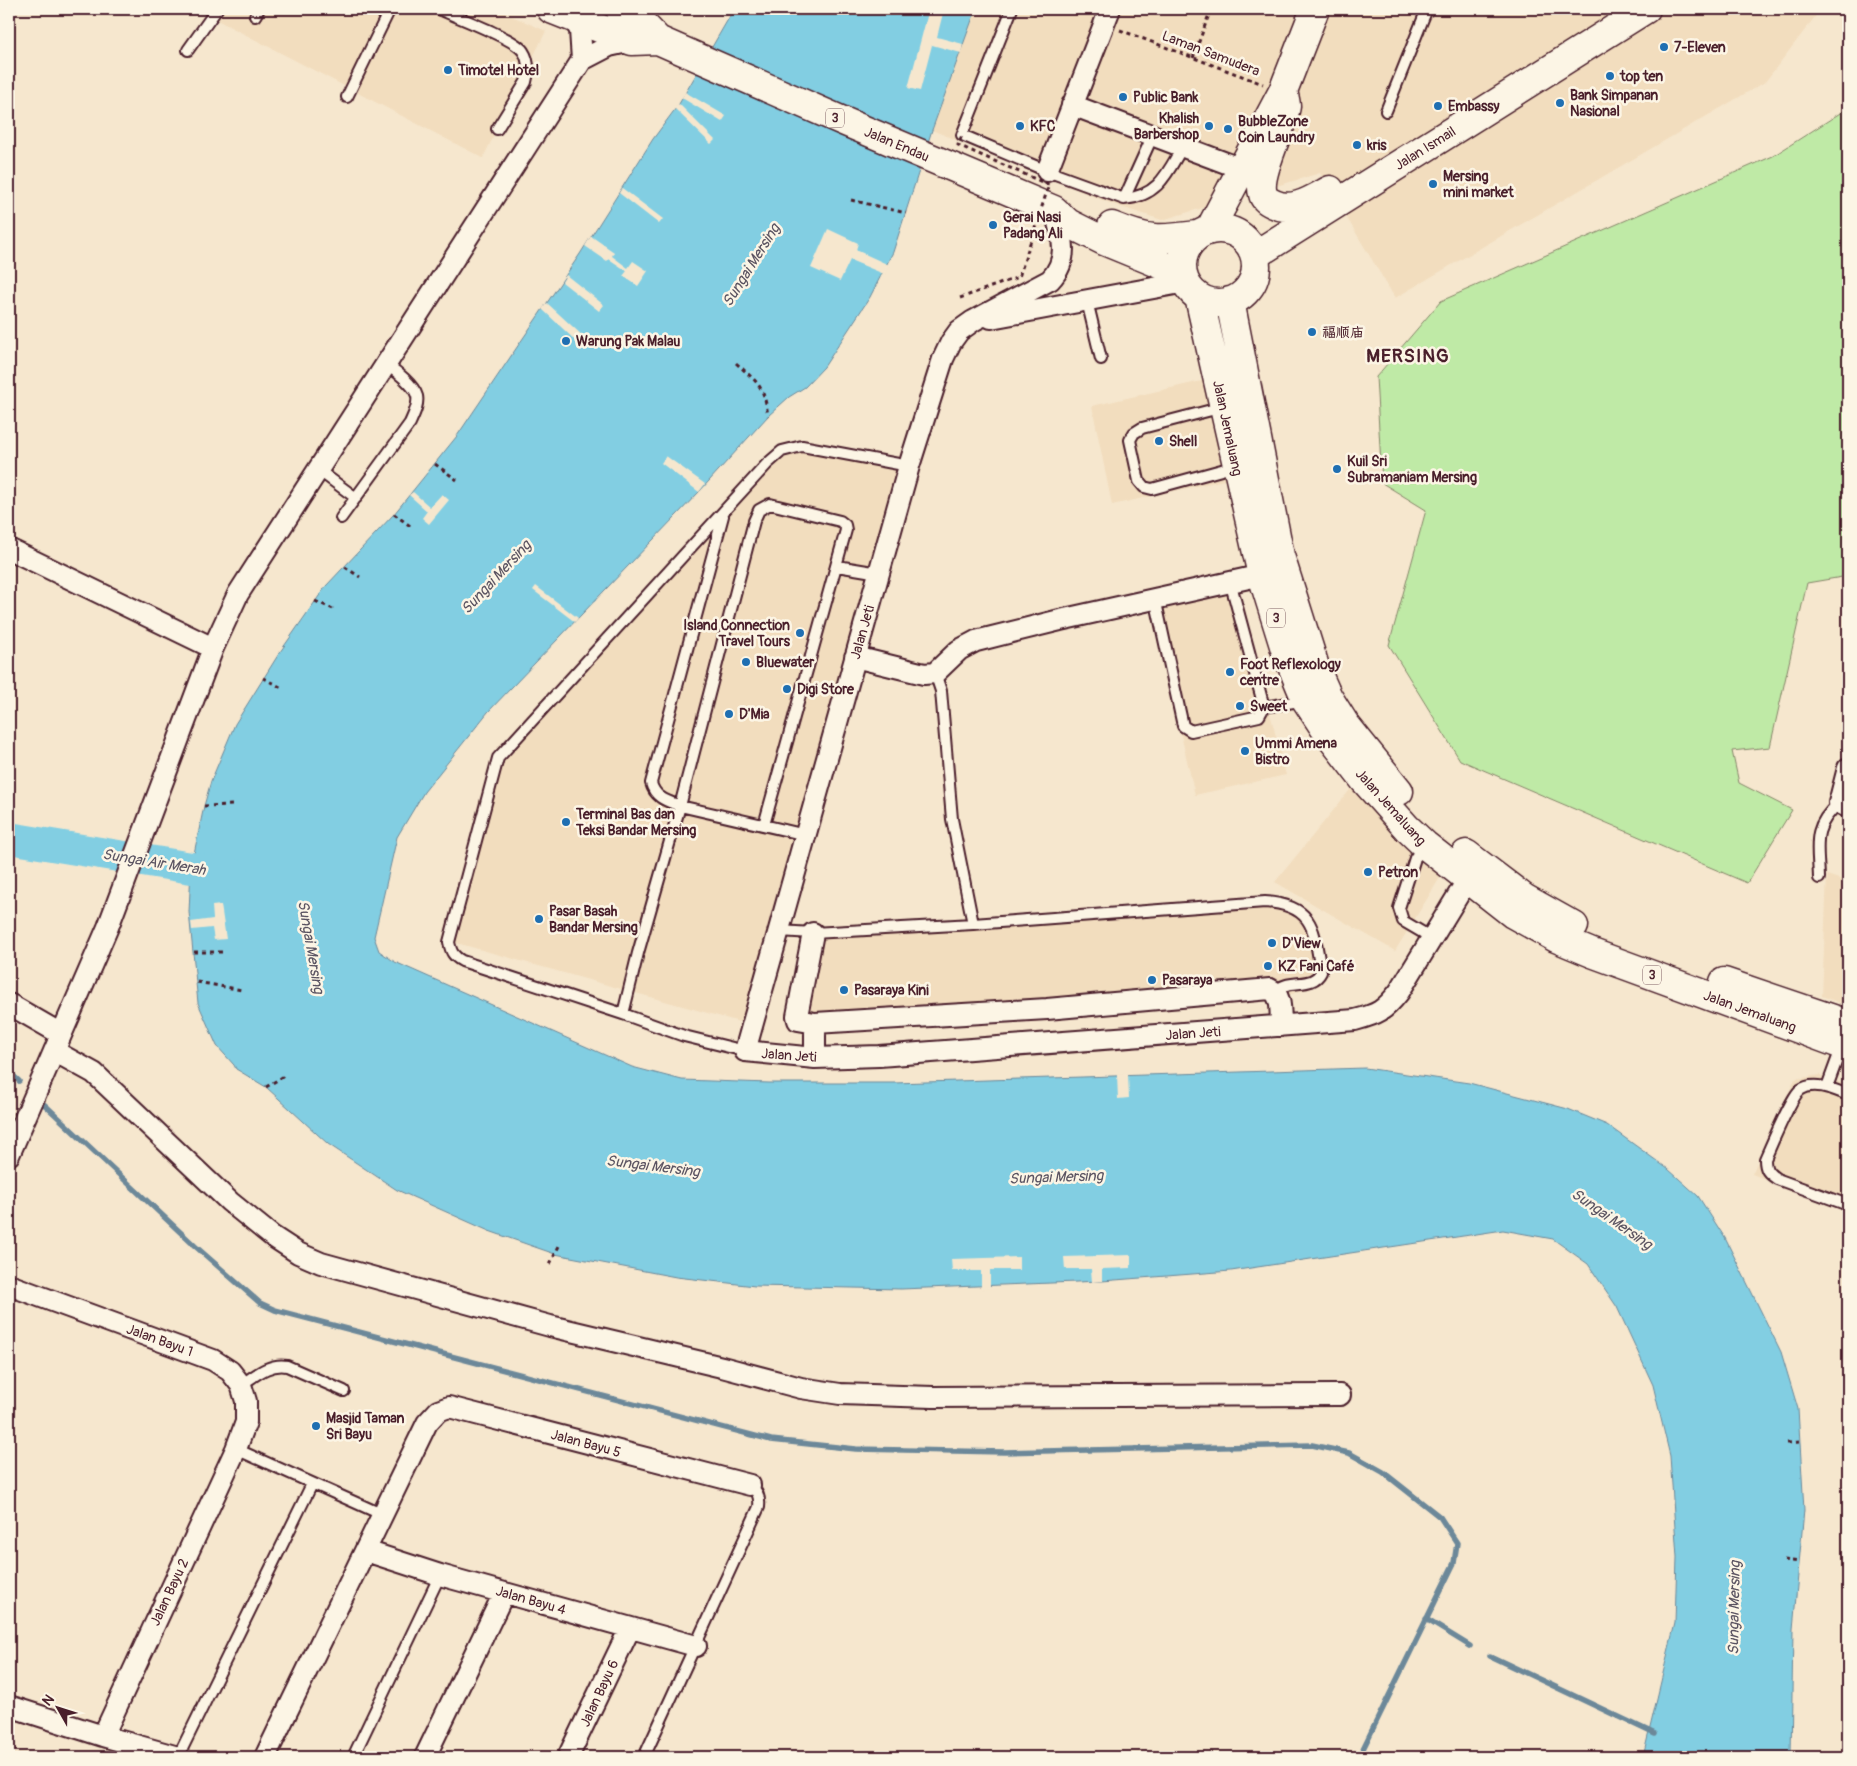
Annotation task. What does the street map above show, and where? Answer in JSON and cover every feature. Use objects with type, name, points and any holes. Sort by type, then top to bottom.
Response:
[{"type":"main road","points":[[1204,232],[1242,168],[1283,91],[1315,9]]},
{"type":"main road","name":"Jalan Ismail","points":[[1255,255],[1646,9]]},
{"type":"main road","name":"Jalan Endau","points":[[562,13],[635,23],[843,121],[1054,210],[1068,223],[1189,284]]},
{"type":"main road","points":[[1283,91],[1286,105],[1262,181],[1263,195],[1269,202],[1278,206],[1289,208],[1311,200],[1413,147],[1429,145]]},
{"type":"main road","name":"Jalan Endau","points":[[1054,210],[1074,210],[1143,238],[1164,240],[1204,232]]},
{"type":"main road","name":"3","points":[[1230,301],[1219,303],[1208,301],[1189,284],[1182,259],[1188,245],[1204,232],[1224,228],[1234,231],[1243,237],[1255,255]]},
{"type":"main road","points":[[1230,301],[1238,297],[1250,286],[1255,271],[1255,255]]},
{"type":"main road","name":"Jalan Jemaluang","points":[[1189,284],[1224,407],[1262,574],[1285,649],[1306,700],[1329,735],[1365,781],[1407,828],[1425,845],[1513,914],[1556,938],[1846,1039]]},
{"type":"main road","name":"Jalan Jemaluang","points":[[1230,301],[1280,556],[1296,610],[1316,670],[1328,697],[1345,724],[1381,769],[1420,814],[1446,839],[1524,898],[1558,918],[1600,936],[1692,970],[1846,1039]]},
{"type":"street","points":[[562,13],[580,30],[582,60]]},
{"type":"street","points":[[1047,171],[1107,16]]},
{"type":"street","points":[[9,1155],[108,927],[213,648],[238,594],[582,60],[609,46],[635,23]]},
{"type":"street","points":[[1072,105],[1242,168]]},
{"type":"street","name":"Jalan Jeti","points":[[1054,210],[1063,241],[1064,255],[1057,274],[1050,280],[973,321],[959,331],[943,359],[909,466],[745,1051],[815,1058],[879,1056],[1355,1020],[1378,1014],[1388,1007],[1468,879]]},
{"type":"street","points":[[973,321],[1189,284]]},
{"type":"street","points":[[12,556],[213,648]]},
{"type":"street","points":[[856,657],[924,674],[935,673],[959,650],[976,641],[1262,574]]},
{"type":"street","points":[[1843,805],[1848,768]]},
{"type":"street","points":[[813,933],[797,1016],[798,1020],[802,1022],[815,1024],[1047,1009],[1270,989],[1279,996],[1281,1026]]},
{"type":"street","points":[[9,1004],[94,1073],[230,1202],[272,1236],[298,1253],[321,1263],[550,1326],[801,1388],[840,1394],[933,1398],[1340,1396]]},
{"type":"street","points":[[815,1024],[815,1058]]},
{"type":"street","name":"Jalan Bayu 1","points":[[9,1285],[213,1360],[230,1371],[241,1385]]},
{"type":"street","points":[[236,1449],[246,1422],[246,1401],[241,1385]]},
{"type":"street","name":"Jalan Bayu 5","points":[[381,1514],[427,1423],[438,1411],[449,1407],[750,1486]]},
{"type":"street","name":"Jalan Bayu 2","points":[[103,1736],[236,1449]]},
{"type":"street","points":[[265,1757],[366,1551],[381,1514]]},
{"type":"street","name":"Jalan Bayu 4","points":[[366,1551],[440,1575],[696,1646]]},
{"type":"street","points":[[425,1757],[504,1593]]},
{"type":"street","name":"Jalan Bayu 6","points":[[568,1757],[630,1628]]},
{"type":"street","points":[[9,1706],[103,1736],[178,1757]]},
{"type":"lane","points":[[188,50],[217,9]]},
{"type":"lane","points":[[347,97],[390,9]]},
{"type":"lane","points":[[439,9],[516,43],[527,58],[528,73],[526,82],[497,128]]},
{"type":"lane","points":[[1012,9],[962,135],[1047,171],[1124,198],[1142,196],[1158,185],[1183,146]]},
{"type":"lane","points":[[1386,112],[1427,9]]},
{"type":"lane","points":[[1124,198],[1152,135]]},
{"type":"lane","points":[[1087,300],[1101,359]]},
{"type":"lane","points":[[341,518],[410,423],[416,407],[417,396],[398,373],[387,365]]},
{"type":"lane","points":[[1224,407],[1142,428],[1134,433],[1130,440],[1139,482],[1144,487],[1152,489],[1236,466]]},
{"type":"lane","points":[[745,1051],[684,1036],[454,957],[450,950],[449,942],[498,758],[782,451],[802,446],[909,466]]},
{"type":"lane","points":[[317,469],[356,498]]},
{"type":"lane","points":[[623,1014],[638,953],[680,806],[754,520],[759,510],[770,504],[840,521],[845,525],[846,530],[764,825]]},
{"type":"lane","points":[[724,512],[651,783],[653,790],[658,796],[680,806],[806,835]]},
{"type":"lane","points":[[837,566],[879,573]]},
{"type":"lane","points":[[1155,598],[1183,726],[1191,731],[1259,716],[1264,707],[1230,581]]},
{"type":"lane","points":[[935,673],[941,691],[952,818],[973,924]]},
{"type":"lane","points":[[1264,707],[1306,700]]},
{"type":"lane","points":[[1818,878],[1818,836],[1821,824],[1828,813],[1843,805]]},
{"type":"lane","points":[[1425,845],[1415,858],[1398,908],[1403,921],[1432,938]]},
{"type":"lane","points":[[779,931],[813,933],[973,924],[1280,902],[1305,915],[1311,924],[1321,972],[1318,979],[1312,982],[1285,984],[1275,992]]},
{"type":"lane","points":[[1827,1087],[1846,1039]]},
{"type":"lane","points":[[1848,1095],[1827,1087],[1810,1086],[1800,1090],[1793,1100],[1765,1159],[1765,1167],[1769,1174],[1848,1204]]},
{"type":"lane","points":[[241,1385],[266,1368],[277,1364],[287,1366],[344,1390]]},
{"type":"lane","points":[[236,1449],[381,1514]]},
{"type":"lane","points":[[178,1757],[312,1484]]},
{"type":"lane","points":[[644,1757],[759,1507],[760,1498],[757,1491],[750,1486]]},
{"type":"lane","points":[[353,1757],[440,1575]]},
{"type":"path","points":[[1193,58],[1211,9]]},
{"type":"path","name":"Laman Samudera","points":[[1107,16],[1193,58],[1283,91]]},
{"type":"path","points":[[960,298],[1019,277],[1050,185],[958,145],[962,135]]},
{"type":"path","points":[[851,200],[906,212]]},
{"type":"path","points":[[736,363],[759,384],[765,396],[768,416]]},
{"type":"path","points":[[435,464],[457,480]]},
{"type":"path","points":[[394,514],[413,528]]},
{"type":"path","points":[[345,567],[360,577]]},
{"type":"path","points":[[316,601],[333,610]]},
{"type":"path","points":[[264,678],[282,688]]},
{"type":"path","points":[[204,806],[235,805]]},
{"type":"path","points":[[194,952],[225,952]]},
{"type":"path","points":[[197,982],[242,990]]},
{"type":"path","points":[[266,1087],[284,1076]]},
{"type":"path","points":[[550,1264],[560,1244]]},
{"type":"path","points":[[1787,1443],[1800,1442]]},
{"type":"path","points":[[1784,1560],[1800,1562]]},
{"type":"shaded area","points":[[224,9],[496,9],[546,31],[483,158],[217,20]]},
{"type":"shaded area","points":[[976,9],[1821,9],[1765,82],[1395,298],[1320,173],[1162,220],[1112,204],[932,130]]},
{"type":"shaded area","points":[[1206,380],[1228,479],[1112,505],[1092,406]]},
{"type":"shaded area","points":[[803,450],[900,469],[747,1024],[453,942],[503,760],[768,469],[782,457]]},
{"type":"shaded area","points":[[1237,586],[1286,775],[1195,795],[1151,605]]},
{"type":"shaded area","points":[[1358,780],[1446,868],[1395,951],[1275,882]]},
{"type":"shaded area","points":[[1827,875],[1848,882],[1848,1006],[1822,996]]},
{"type":"shaded area","points":[[1269,896],[1282,898],[1308,912],[1317,923],[1327,972],[1315,986],[1286,996],[807,1029],[808,929],[1056,914]]},
{"type":"shaded area","points":[[1820,1075],[1848,1085],[1848,1211],[1752,1174],[1795,1079]]},
{"type":"green space","points":[[1848,108],[1848,576],[1807,583],[1770,747],[1732,751],[1739,783],[1792,810],[1747,883],[1460,760],[1389,645],[1426,510],[1382,483],[1376,377],[1441,301],[1773,156]]},
{"type":"water","name":"Sungai Mersing","points":[[734,9],[976,9],[932,130],[893,252],[870,297],[824,367],[805,387],[789,397],[768,416],[699,492],[488,712],[424,792],[397,837],[374,937],[379,951],[395,962],[632,1067],[682,1080],[769,1083],[894,1083],[1365,1068],[1469,1083],[1568,1109],[1607,1125],[1668,1169],[1698,1196],[1725,1238],[1781,1352],[1798,1409],[1804,1510],[1793,1629],[1791,1757],[1643,1757],[1675,1623],[1677,1557],[1670,1456],[1653,1385],[1617,1307],[1588,1264],[1553,1239],[1503,1230],[1231,1271],[1102,1281],[901,1289],[755,1286],[676,1277],[555,1254],[489,1231],[397,1190],[328,1144],[266,1087],[236,1069],[217,1046],[198,1003],[189,912],[191,868],[211,781],[235,724],[280,652],[326,586],[394,514],[457,436],[580,254],[653,139],[679,104]]},
{"type":"pier","points":[[929,9],[944,9],[937,37],[963,44],[961,53],[932,45],[920,91],[908,88]]},
{"type":"pier","points":[[685,92],[726,116],[722,122],[682,98]]},
{"type":"pier","points":[[679,104],[715,140],[711,144],[674,108]]},
{"type":"pier","points":[[622,188],[663,219],[659,224],[619,193]]},
{"type":"pier","points":[[828,229],[858,243],[856,250],[889,265],[884,274],[850,260],[840,281],[811,268]]},
{"type":"pier","points":[[591,236],[614,252],[612,256],[628,268],[633,261],[648,271],[638,286],[623,276],[627,271],[609,259],[607,261],[585,246]]},
{"type":"pier","points":[[566,275],[604,305],[599,311],[562,282]]},
{"type":"pier","points":[[547,303],[584,337],[578,343],[542,309]]},
{"type":"pier","points":[[666,456],[705,484],[699,492],[661,463]]},
{"type":"pier","points":[[413,492],[430,507],[442,494],[449,500],[429,524],[422,518],[427,511],[409,495]]},
{"type":"pier","points":[[536,586],[578,618],[575,622],[533,590]]},
{"type":"pier","points":[[221,905],[226,939],[214,940],[212,928],[192,930],[191,922],[213,919],[212,906]]},
{"type":"pier","points":[[1128,1074],[1129,1098],[1118,1099],[1117,1075]]},
{"type":"pier","points":[[1131,1255],[1131,1268],[1102,1269],[1102,1281],[1092,1282],[1091,1269],[1065,1269],[1064,1257]]},
{"type":"pier","points":[[1019,1257],[1019,1270],[990,1270],[990,1288],[981,1289],[981,1271],[952,1271],[951,1259]]},
{"type":"waterway","name":"Sungai Air Merah","points":[[9,838],[234,875]]},
{"type":"waterway","points":[[9,1072],[19,1081]]},
{"type":"waterway","points":[[45,1105],[195,1246],[260,1303],[275,1310],[771,1440],[856,1449],[1004,1452],[1312,1445],[1349,1453],[1383,1472],[1440,1517],[1457,1543],[1454,1563],[1359,1757]]},
{"type":"waterway","points":[[1426,1619],[1470,1646]]},
{"type":"waterway","points":[[1490,1656],[1655,1734]]},
{"type":"place","name":"7-Eleven","points":[[1664,47]]},
{"type":"place","name":"Timotel Hotel","points":[[448,70]]},
{"type":"place","name":"top ten","points":[[1610,76]]},
{"type":"place","name":"Public Bank","points":[[1123,97]]},
{"type":"place","name":"Bank Simpanan Nasional","points":[[1560,103]]},
{"type":"place","name":"Embassy","points":[[1438,106]]},
{"type":"place","name":"KFC","points":[[1020,126]]},
{"type":"place","name":"Khalish Barbershop","points":[[1209,126]]},
{"type":"place","name":"BubbleZone Coin Laundry","points":[[1228,129]]},
{"type":"place","name":"kris","points":[[1357,145]]},
{"type":"place","name":"Mersing mini market","points":[[1433,184]]},
{"type":"place","name":"Gerai Nasi Padang Ali","points":[[993,225]]},
{"type":"place","name":"福顺庙","points":[[1312,332]]},
{"type":"place","name":"Warung Pak Malau","points":[[566,341]]},
{"type":"place","name":"Shell","points":[[1159,441]]},
{"type":"place","name":"Kuil Sri Subramaniam Mersing","points":[[1337,469]]},
{"type":"place","name":"Island Connection Travel Tours","points":[[800,633]]},
{"type":"place","name":"Bluewater","points":[[746,662]]},
{"type":"place","name":"Foot Reflexology centre","points":[[1230,672]]},
{"type":"place","name":"Digi Store","points":[[787,689]]},
{"type":"place","name":"Sweet","points":[[1240,706]]},
{"type":"place","name":"D'Mia","points":[[729,714]]},
{"type":"place","name":"Ummi Amena Bistro","points":[[1245,751]]},
{"type":"place","name":"Terminal Bas dan Teksi Bandar Mersing","points":[[566,822]]},
{"type":"place","name":"Petron","points":[[1368,872]]},
{"type":"place","name":"Pasar Basah Bandar Mersing","points":[[539,919]]},
{"type":"place","name":"D'View","points":[[1272,943]]},
{"type":"place","name":"KZ Fani Café","points":[[1268,966]]},
{"type":"place","name":"Pasaraya","points":[[1152,980]]},
{"type":"place","name":"Pasaraya Kini","points":[[844,990]]},
{"type":"place","name":"Masjid Taman Sri Bayu","points":[[316,1426]]},
{"type":"district","name":"MERSING","points":[[1408,355]]}]
